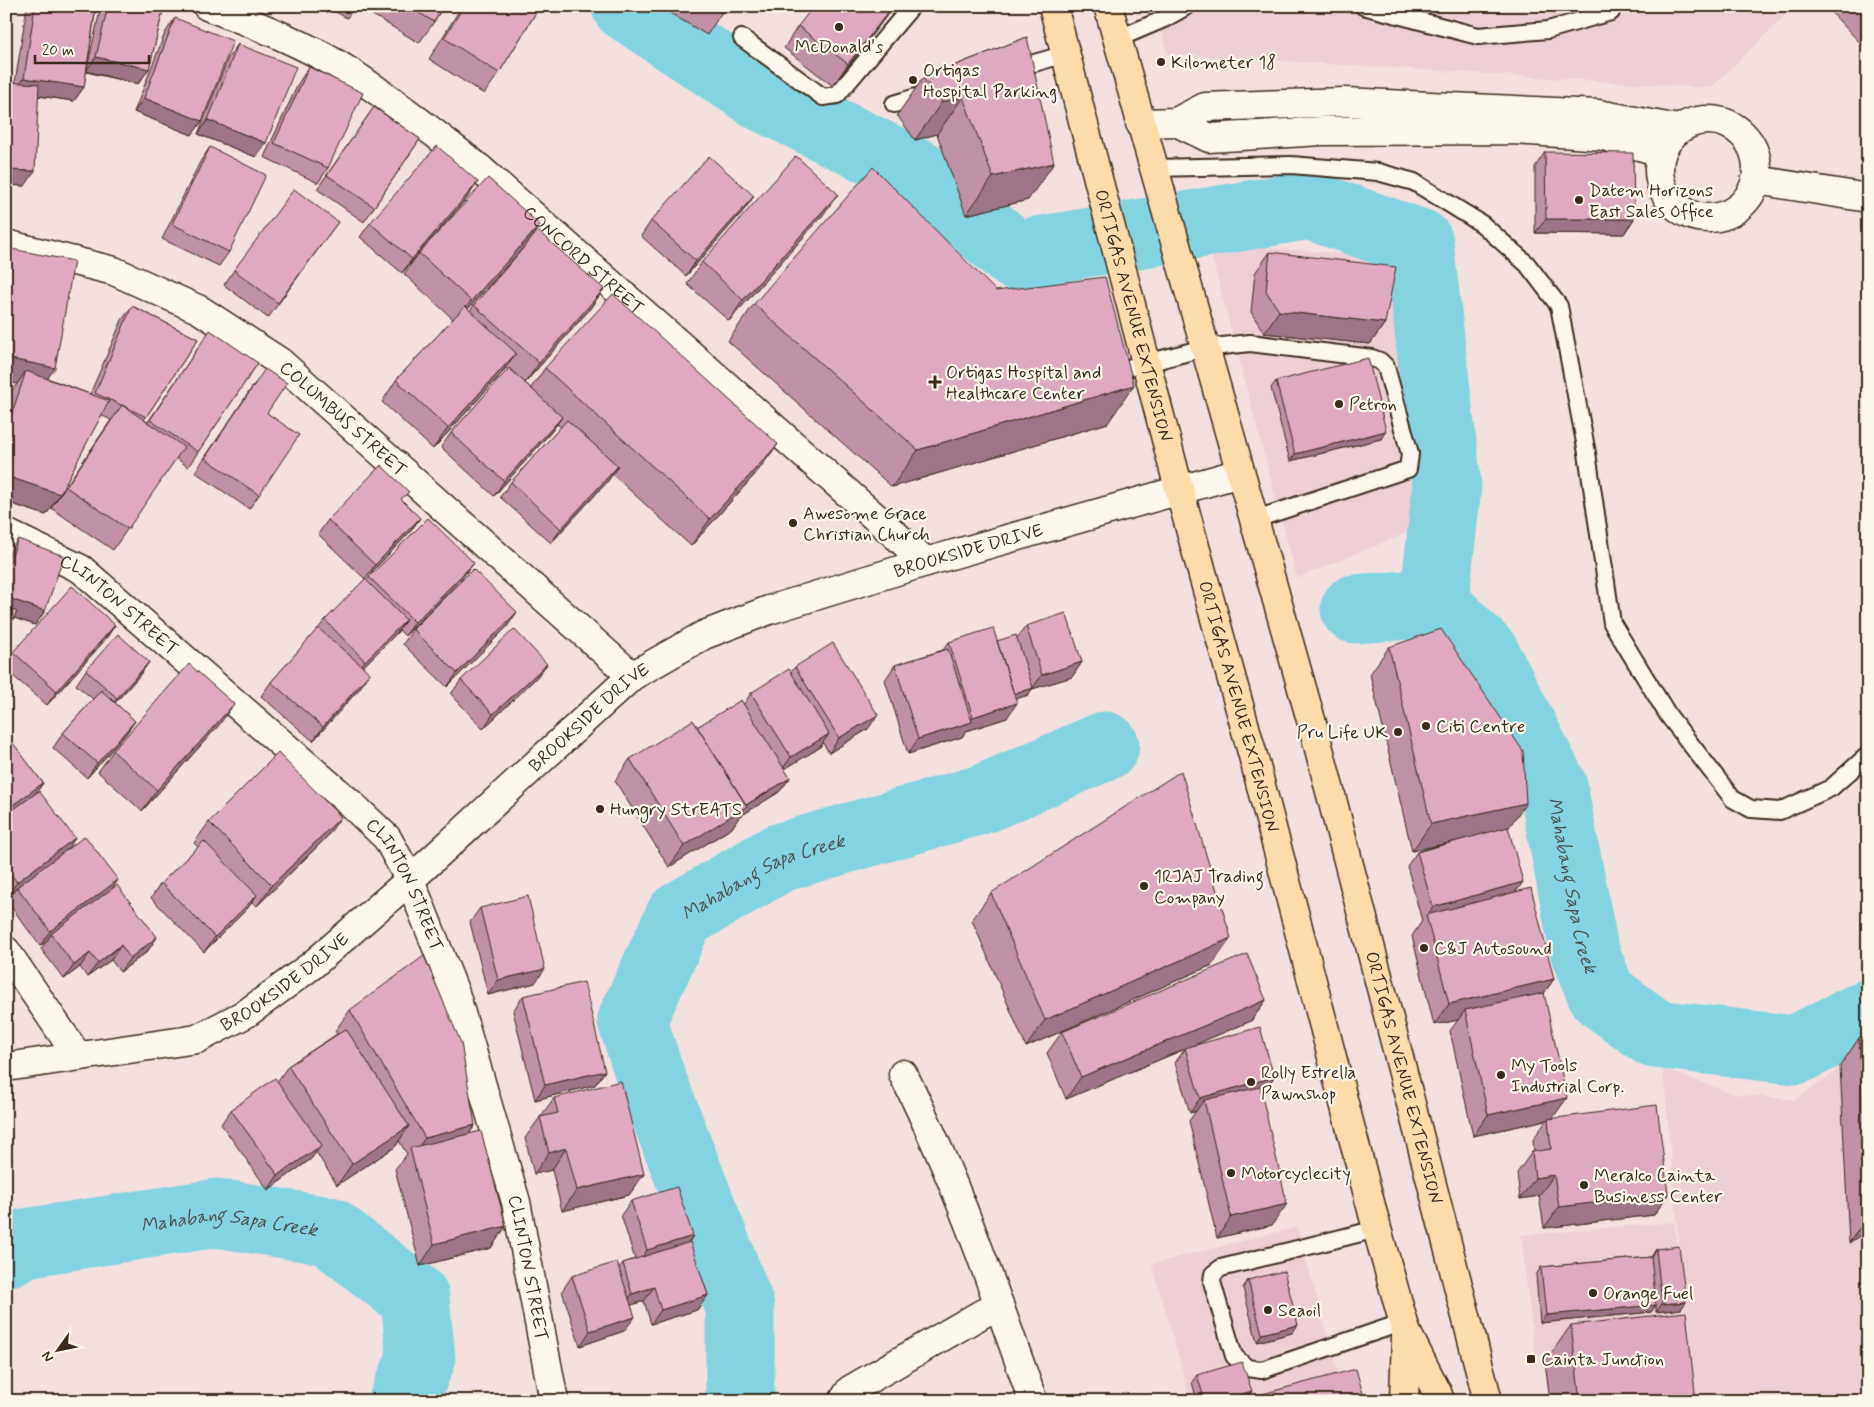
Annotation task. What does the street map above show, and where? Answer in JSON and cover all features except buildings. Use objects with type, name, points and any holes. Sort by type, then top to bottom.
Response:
[{"type":"main road","name":"ORTIGAS AVENUE EXTENSION","points":[[1053,6],[1178,489],[1255,763],[1377,1228],[1405,1327],[1438,1392],[1440,1401]]},
{"type":"main road","name":"ORTIGAS AVENUE EXTENSION","points":[[1108,6],[1317,741],[1488,1401]]},
{"type":"main road","points":[[1404,1401],[1405,1327]]},
{"type":"street","name":"CONCORD STREET","points":[[207,6],[270,30],[352,73],[416,119],[479,168],[926,562]]},
{"type":"street","points":[[1140,123],[1176,122],[1205,107],[1344,102],[1598,114],[1678,129]]},
{"type":"street","points":[[1707,119],[1722,121],[1736,128],[1747,138],[1754,151],[1757,166],[1756,180],[1750,197],[1738,209],[1723,216],[1706,219],[1690,216],[1677,208],[1666,197],[1660,182],[1658,168],[1661,152],[1668,139],[1678,129],[1692,122],[1707,119]]},
{"type":"street","points":[[1176,122],[1209,138],[1322,131],[1514,130],[1604,136],[1661,152]]},
{"type":"street","points":[[1756,180],[1868,198]]},
{"type":"street","name":"COLUMBUS STREET","points":[[6,244],[114,271],[200,310],[280,362],[632,676]]},
{"type":"street","name":"BROOKSIDE DRIVE","points":[[6,1067],[77,1055],[197,1039],[247,1013],[311,966],[410,880],[632,676],[704,635],[761,613],[926,562],[1178,489],[1240,473]]},
{"type":"street","name":"CLINTON STREET","points":[[6,533],[81,569],[350,803],[387,838],[410,880],[455,993],[516,1202],[554,1401]]},
{"type":"street","points":[[6,951],[77,1055]]},
{"type":"street","points":[[903,1074],[935,1136],[999,1304],[1033,1401]]},
{"type":"street","points":[[843,1401],[850,1390],[999,1304]]},
{"type":"lane","points":[[742,38],[823,97],[830,98],[837,95],[912,6]]},
{"type":"lane","points":[[1117,39],[1164,19],[1187,6]]},
{"type":"lane","points":[[1363,6],[1478,36],[1548,30],[1611,12],[1613,6]]},
{"type":"lane","points":[[998,73],[1066,54]]},
{"type":"lane","points":[[894,104],[942,90]]},
{"type":"lane","points":[[1154,168],[1291,165],[1378,172],[1414,182],[1482,224],[1527,264],[1559,306],[1587,454],[1612,623],[1668,715],[1733,799],[1751,810],[1780,811],[1831,788],[1868,755]]},
{"type":"lane","points":[[1097,375],[1204,348],[1250,343],[1372,358],[1380,361],[1386,367],[1410,454],[1408,469],[1256,531]]},
{"type":"lane","points":[[1377,1228],[1221,1268],[1213,1274],[1212,1282],[1234,1356],[1246,1368],[1262,1370],[1405,1327]]},
{"type":"shaded area","points":[[1155,6],[1795,6],[1711,88],[1167,54]]},
{"type":"shaded area","name":"Petron","points":[[1208,243],[1372,256],[1417,287],[1436,521],[1297,578]]},
{"type":"shaded area","points":[[1868,1049],[1868,1401],[1691,1401],[1663,1069],[1733,1094],[1795,1100]]},
{"type":"shaded area","points":[[1675,1222],[1685,1338],[1535,1356],[1521,1235]]},
{"type":"shaded area","points":[[1297,1227],[1341,1384],[1269,1401],[1191,1401],[1152,1264]]},
{"type":"waterway","points":[[626,6],[763,97],[919,174],[1015,255],[1309,205],[1419,243],[1447,486],[1434,603]]},
{"type":"waterway","name":"Mahabang Sapa Creek","points":[[1355,609],[1434,603],[1485,654],[1553,787],[1584,950],[1602,995],[1655,1034],[1795,1050],[1868,1014]]},
{"type":"waterway","name":"Mahabang Sapa Creek","points":[[740,1401],[740,1307],[650,1075],[632,1020],[680,916],[779,858],[983,799],[1105,746]]},
{"type":"waterway","name":"Mahabang Sapa Creek","points":[[6,1253],[25,1243],[217,1213],[329,1231],[415,1298],[421,1359],[403,1401]]},
{"type":"place","name":"McDonald's","points":[[839,27]]},
{"type":"place","name":"Kilometer 18","points":[[1161,62]]},
{"type":"place","name":"Ortigas Hospital Parking","points":[[913,80]]},
{"type":"place","name":"Datem Horizons East Sales Office","points":[[1579,200]]},
{"type":"place","name":"Ortigas Hospital and Healthcare Center","points":[[935,382]]},
{"type":"place","name":"Petron","points":[[1339,404]]},
{"type":"place","name":"Awesome Grace Christian Church","points":[[793,523]]},
{"type":"place","name":"Citi Centre","points":[[1426,726]]},
{"type":"place","name":"Pru Life UK","points":[[1398,732]]},
{"type":"place","name":"Hungry StrEATS","points":[[600,809]]},
{"type":"place","name":"1RJAJ Trading Company","points":[[1144,886]]},
{"type":"place","name":"C&J Autosound","points":[[1424,948]]},
{"type":"place","name":"My Tools Industrial Corp.","points":[[1501,1075]]},
{"type":"place","name":"Rolly Estrella Pawnshop","points":[[1251,1082]]},
{"type":"place","name":"Motorcyclecity","points":[[1231,1173]]},
{"type":"place","name":"Meralco Cainta Business Center","points":[[1584,1185]]},
{"type":"place","name":"Orange Fuel","points":[[1593,1293]]},
{"type":"place","name":"Seaoil","points":[[1268,1310]]},
{"type":"place","name":"Cainta Junction","points":[[1531,1359]]}]
